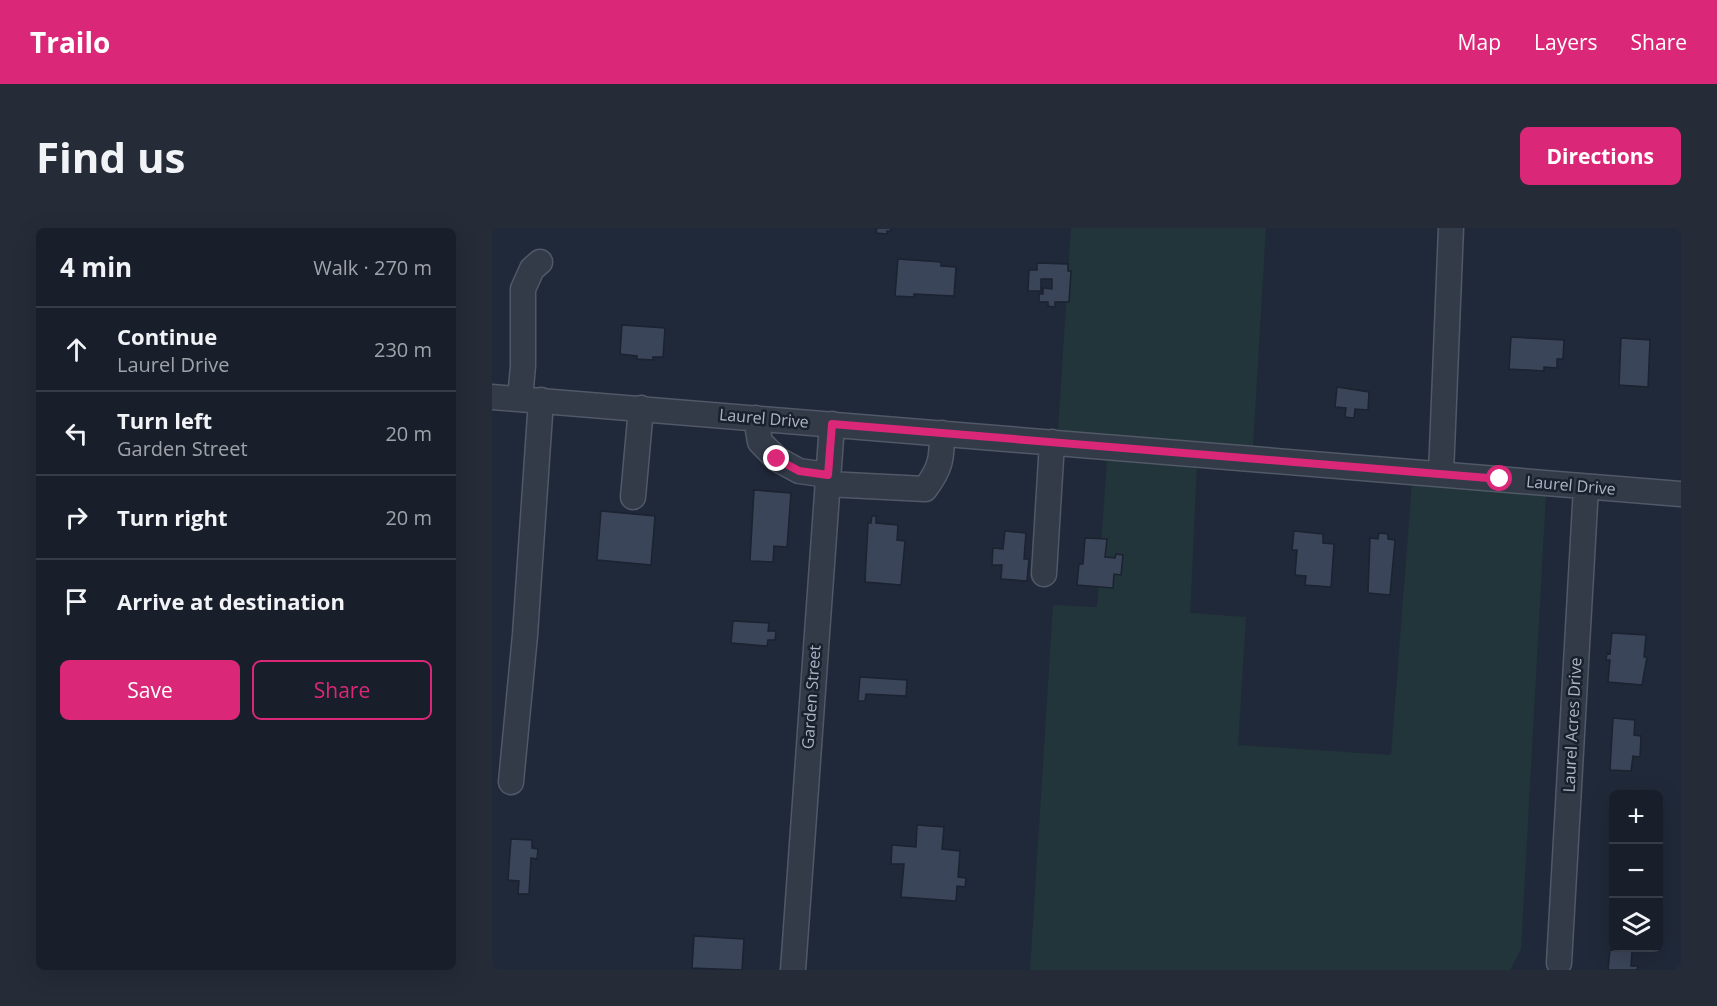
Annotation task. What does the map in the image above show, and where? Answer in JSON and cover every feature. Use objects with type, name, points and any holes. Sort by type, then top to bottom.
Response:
[{"type":"street","points":[[1441,474],[1450,228]]},
{"type":"street","points":[[511,782],[525,635],[531,400],[523,366],[523,289],[532,269],[540,262]]},
{"type":"street","name":"Laurel Drive","points":[[492,397],[1681,494]]},
{"type":"street","points":[[633,497],[642,408]]},
{"type":"street","points":[[756,418],[760,442],[777,459],[799,471],[827,480],[925,489],[935,476],[942,459],[942,433]]},
{"type":"street","name":"Garden Street","points":[[793,970],[832,424]]},
{"type":"street","points":[[1044,574],[1052,442]]},
{"type":"street","name":"Laurel Acres Drive","points":[[1559,963],[1586,487]]},
{"type":"green space","points":[[1071,228],[1266,228],[1253,447],[1058,431]]},
{"type":"green space","points":[[1107,458],[1197,465],[1190,613],[1246,617],[1238,745],[1391,755],[1412,483],[1546,494],[1521,949],[1510,970],[1030,970],[1053,605],[1097,607]]},
{"type":"building","points":[[877,228],[891,228],[891,231],[887,231],[887,234],[876,233]]},
{"type":"building","points":[[898,259],[941,262],[941,266],[956,267],[954,296],[914,294],[914,297],[895,296]]},
{"type":"building","points":[[1037,263],[1068,264],[1068,271],[1071,271],[1069,302],[1055,302],[1055,307],[1048,306],[1048,302],[1039,302],[1039,294],[1043,294],[1043,288],[1052,289],[1052,279],[1041,279],[1041,291],[1028,291],[1029,270],[1037,270]]},
{"type":"building","points":[[622,325],[665,328],[663,357],[653,357],[653,360],[637,359],[637,356],[620,354]]},
{"type":"building","points":[[1511,337],[1564,340],[1563,359],[1557,359],[1557,368],[1544,367],[1544,371],[1509,369]]},
{"type":"building","points":[[1621,338],[1650,340],[1648,387],[1619,385]]},
{"type":"building","points":[[1337,387],[1369,392],[1368,410],[1355,409],[1354,418],[1345,417],[1346,408],[1335,407]]},
{"type":"building","points":[[754,490],[791,493],[787,547],[774,546],[773,562],[750,561]]},
{"type":"building","points":[[601,511],[655,516],[651,565],[597,560]]},
{"type":"building","points":[[872,516],[876,516],[876,523],[898,525],[897,540],[905,541],[901,585],[865,582],[868,523],[871,523]]},
{"type":"building","points":[[1005,531],[1026,533],[1024,559],[1029,559],[1027,581],[1001,579],[1002,565],[992,565],[993,548],[1003,549]]},
{"type":"building","points":[[1294,531],[1323,534],[1323,543],[1334,544],[1331,587],[1305,585],[1306,576],[1295,575],[1297,550],[1292,550]]},
{"type":"building","points":[[1379,533],[1388,534],[1388,539],[1395,540],[1390,595],[1368,593],[1370,538],[1378,539]]},
{"type":"building","points":[[1085,538],[1107,539],[1105,557],[1115,558],[1116,554],[1123,555],[1121,575],[1114,574],[1113,588],[1077,585],[1079,564],[1083,564]]},
{"type":"building","points":[[733,621],[769,623],[768,631],[776,631],[775,640],[768,640],[767,646],[731,643]]},
{"type":"building","points":[[1612,633],[1646,635],[1644,657],[1647,657],[1642,685],[1608,682],[1610,660],[1606,660],[1607,653],[1610,654]]},
{"type":"building","points":[[860,677],[907,680],[906,696],[866,694],[865,701],[858,701]]},
{"type":"building","points":[[1613,718],[1635,720],[1634,735],[1641,736],[1640,757],[1633,756],[1631,771],[1610,770]]},
{"type":"building","points":[[917,825],[944,827],[942,849],[960,851],[958,877],[966,878],[965,887],[957,886],[956,901],[901,897],[904,864],[891,864],[892,845],[916,847]]},
{"type":"building","points":[[511,839],[532,840],[532,848],[538,849],[537,859],[531,858],[529,894],[518,894],[519,881],[508,880]]},
{"type":"building","points":[[694,936],[744,939],[742,970],[692,968]]},
{"type":"building","points":[[1610,952],[1632,952],[1631,966],[1638,966],[1637,970],[1608,970]]},
{"type":"route","points":[[777,459],[799,471],[828,475],[832,424],[1500,479]]}]
